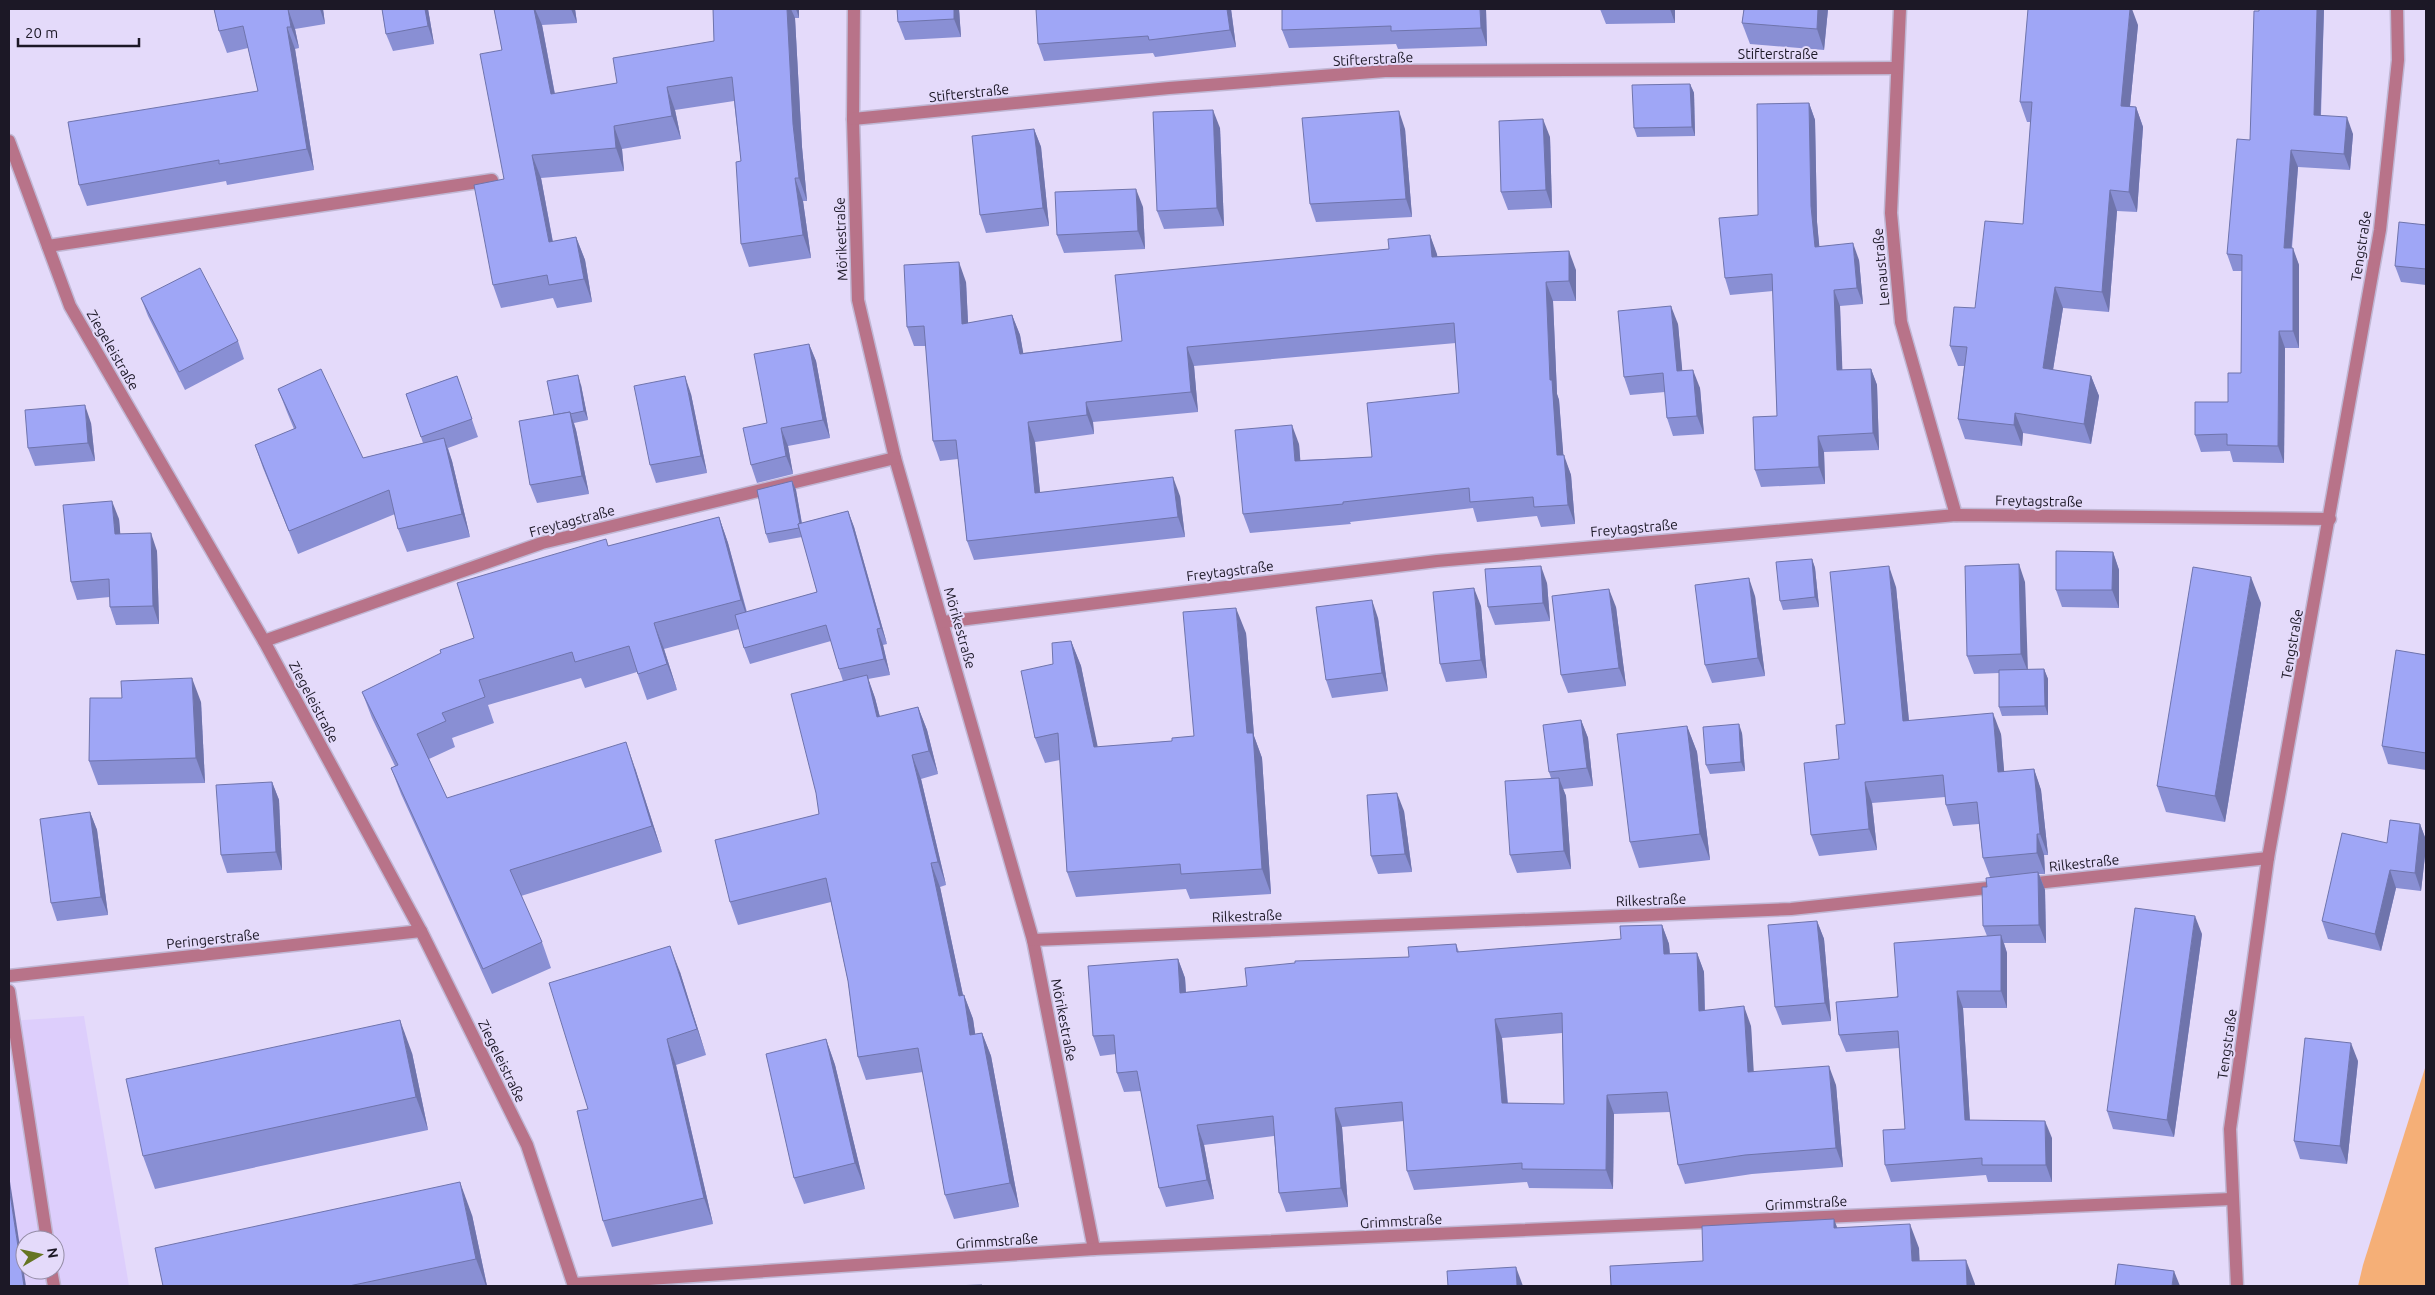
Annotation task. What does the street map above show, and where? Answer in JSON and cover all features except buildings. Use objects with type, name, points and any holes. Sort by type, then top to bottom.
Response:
[{"type":"street","name":"Mörikestraße","points":[[854,9],[853,119],[858,300],[895,458],[1033,940],[1094,1249]]},
{"type":"street","name":"Lenaustraße","points":[[1900,9],[1891,213],[1901,322],[1956,515]]},
{"type":"street","name":"Tengstraße","points":[[2236,1286],[2231,1199],[2230,1129],[2268,858],[2330,519],[2380,230],[2398,60],[2397,9]]},
{"type":"street","name":"Stifterstraße","points":[[853,119],[1169,88],[1385,71],[1896,68]]},
{"type":"street","name":"Ziegeleistraße","points":[[9,141],[70,306],[264,641],[420,931],[527,1145],[574,1285]]},
{"type":"street","points":[[48,246],[492,180]]},
{"type":"street","name":"Freytagstraße","points":[[264,641],[542,543],[895,458]]},
{"type":"street","name":"Freytagstraße","points":[[943,622],[1437,560],[1956,515],[2330,519]]},
{"type":"street","name":"Rilkestraße","points":[[1033,940],[1791,909],[2268,858]]},
{"type":"street","name":"Peringerstraße","points":[[9,976],[420,931]]},
{"type":"street","points":[[9,991],[45,1230]]},
{"type":"street","name":"Grimmstraße","points":[[574,1285],[1094,1249],[2231,1199]]},
{"type":"shaded area","points":[[84,1016],[129,1286],[9,1286],[9,1021]]},
{"type":"shaded area","points":[[2426,1065],[2426,1286],[2358,1286],[2363,1265]]}]
